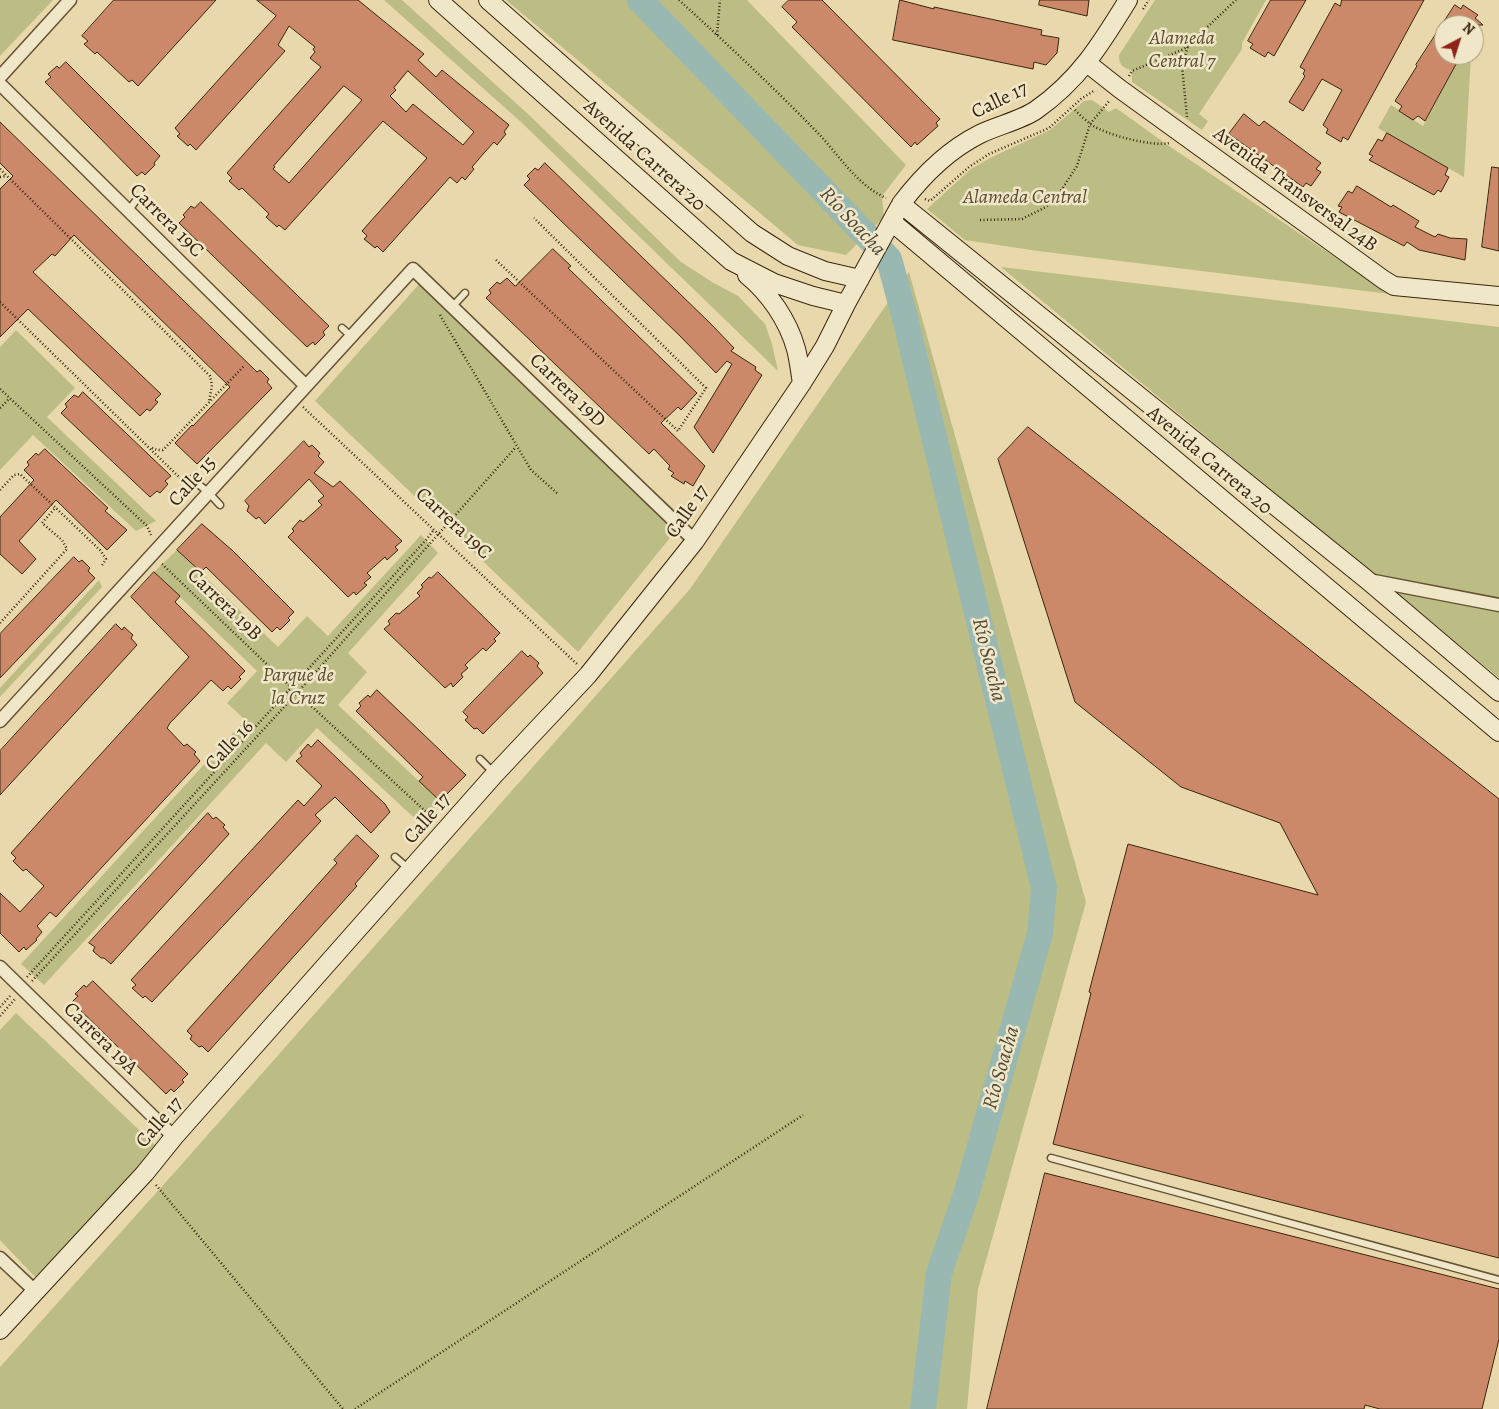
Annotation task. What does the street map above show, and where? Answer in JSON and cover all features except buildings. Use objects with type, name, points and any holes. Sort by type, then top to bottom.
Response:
[{"type":"street","points":[[0,76],[70,0]]},
{"type":"street","name":"Avenida Carrera 20","points":[[438,0],[731,261],[774,283],[813,296],[846,304]]},
{"type":"street","name":"Avenida Carrera 20","points":[[488,0],[752,233],[788,256],[825,271],[860,279]]},
{"type":"street","name":"Calle 17","points":[[0,1330],[145,1173],[495,774],[588,675],[694,541],[802,384],[826,346],[846,304],[901,204],[911,191],[936,163],[979,134],[1035,111],[1073,80],[1087,63],[1128,0]]},
{"type":"street","name":"Avenida Transversal 24B","points":[[1087,63],[1120,90],[1394,286],[1499,296]]},
{"type":"street","name":"Carrera 19C","points":[[0,84],[306,386]]},
{"type":"street","name":"Avenida Carrera 20","points":[[901,204],[1366,579],[1499,692]]},
{"type":"street","name":"Avenida Carrera 20","points":[[888,229],[1499,732]]},
{"type":"street","points":[[731,261],[759,285],[781,314],[796,348],[802,384]]},
{"type":"street","name":"Calle 15","points":[[0,721],[306,386],[347,332],[413,269]]},
{"type":"street","name":"Carrera 19D","points":[[413,269],[694,541]]},
{"type":"street","points":[[1366,579],[1499,604]]},
{"type":"street","name":"Carrera 19A","points":[[0,967],[174,1138]]},
{"type":"street","points":[[0,1258],[35,1292]]},
{"type":"lane","points":[[129,210],[138,199]]},
{"type":"lane","points":[[452,306],[465,292]]},
{"type":"lane","points":[[192,479],[220,505]]},
{"type":"lane","points":[[480,760],[495,774]]},
{"type":"lane","points":[[395,857],[411,871]]},
{"type":"lane","points":[[1050,1158],[1499,1280]]},
{"type":"path","points":[[679,0],[763,77],[818,133],[859,180],[882,196],[901,204]]},
{"type":"path","points":[[717,35],[720,0]]},
{"type":"path","points":[[980,220],[1022,220],[1046,207],[1060,192],[1077,166],[1090,124],[1120,90],[1132,71],[1184,49],[1236,0]]},
{"type":"path","points":[[1075,110],[1090,124],[1103,131],[1123,138],[1168,144],[1187,119],[1182,66],[1188,45]]},
{"type":"path","points":[[0,169],[210,376],[212,385],[209,402]]},
{"type":"path","points":[[0,177],[8,176]]},
{"type":"path","points":[[496,260],[678,431],[706,388],[534,218]]},
{"type":"path","points":[[0,302],[149,446],[182,481],[192,479]]},
{"type":"path","points":[[440,315],[531,470],[558,494]]},
{"type":"path","points":[[149,446],[157,450],[163,450],[244,366]]},
{"type":"path","name":"Carrera 19B","points":[[1,392],[10,398],[147,526],[158,549],[162,565],[291,688],[431,815],[445,831]]},
{"type":"path","points":[[0,408],[10,398]]},
{"type":"path","name":"Carrera 19C","points":[[294,399],[588,675]]},
{"type":"path","name":"Calle 16","points":[[0,1016],[21,987],[297,693],[516,446]]},
{"type":"path","points":[[0,490],[14,475],[20,474],[100,550],[106,559],[101,567]]},
{"type":"path","points":[[0,623],[67,549],[62,540],[42,522],[56,507]]},
{"type":"path","points":[[0,1007],[21,987],[433,530]]},
{"type":"path","points":[[356,1409],[803,1115]]},
{"type":"path","points":[[145,1173],[343,1409]]},
{"type":"green space","points":[[0,0],[53,0],[0,56]]},
{"type":"green space","points":[[384,0],[402,0],[528,114],[681,262],[738,296],[765,324],[778,371],[521,122]]},
{"type":"green space","points":[[506,0],[747,0],[906,165],[882,196],[884,217],[846,255],[798,245]]},
{"type":"green space","name":"Alameda Central 7","points":[[1155,0],[1266,0],[1242,43],[1242,49],[1199,114],[1208,121],[1202,130],[1132,82],[1132,71],[1124,67],[1120,62],[1119,55]]},
{"type":"green space","points":[[1456,65],[1470,65],[1464,177],[1378,128],[1391,105],[1423,126]]},
{"type":"green space","name":"Alameda Central","points":[[1092,100],[1109,112],[1116,108],[1166,144],[1390,294],[1038,251],[965,240],[927,209],[971,169],[1050,130],[1084,101]]},
{"type":"green space","points":[[1001,267],[1499,327],[1499,678]]},
{"type":"green space","points":[[909,272],[1086,902],[978,1289],[967,1409],[0,1409],[0,1367],[690,589]]},
{"type":"green space","points":[[421,282],[685,519],[578,652],[315,401]]},
{"type":"green space","points":[[16,330],[75,388],[47,417],[156,521],[136,531],[33,435],[0,470],[0,347]]},
{"type":"green space","name":"Parque de la Cruz","points":[[421,535],[438,553],[348,653],[367,672],[338,705],[440,801],[422,825],[317,728],[286,762],[266,743],[44,985],[21,964],[245,720],[227,703],[257,671],[154,572],[177,550],[278,647],[307,616],[328,636]]},
{"type":"green space","points":[[99,580],[102,587],[0,697],[0,688]]},
{"type":"green space","points":[[16,1013],[157,1147],[35,1277],[0,1240],[0,1030]]},
{"type":"waterway","name":"Río Soacha","points":[[640,0],[889,259],[1044,888],[1040,933],[967,1192],[939,1273],[923,1409]]}]
